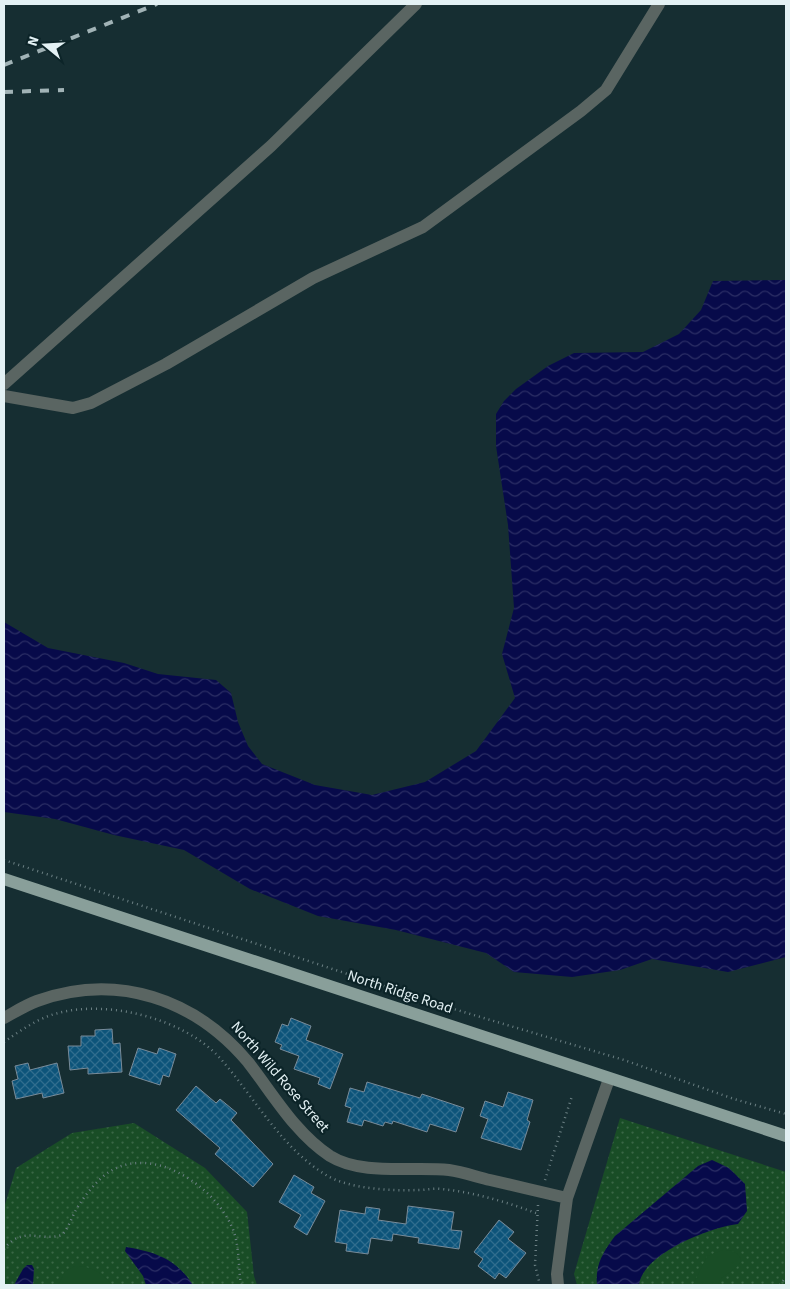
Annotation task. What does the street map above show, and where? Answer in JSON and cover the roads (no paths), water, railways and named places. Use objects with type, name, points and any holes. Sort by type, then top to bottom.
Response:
[{"type":"main road","name":"North Ridge Road","points":[[4,879],[786,1136]]},
{"type":"street","points":[[4,384],[271,146],[416,4]]},
{"type":"street","points":[[4,396],[73,408],[91,403],[166,364],[313,278],[423,227],[581,111],[606,90],[660,4]]},
{"type":"street","name":"North Wild Rose Street","points":[[4,1018],[37,1001],[69,993],[109,989],[148,996],[183,1008],[214,1028],[247,1062],[303,1132],[331,1156],[356,1165],[383,1169],[450,1170],[567,1198]]},
{"type":"street","points":[[558,1285],[557,1274],[567,1198],[608,1079]]},
{"type":"water","points":[[786,280],[786,957],[728,972],[652,959],[620,970],[572,977],[514,972],[486,953],[396,930],[318,916],[250,889],[184,850],[114,835],[55,819],[4,812],[4,622],[48,648],[124,663],[158,674],[216,680],[231,693],[238,722],[248,746],[262,764],[315,785],[372,795],[425,782],[476,751],[515,698],[502,654],[514,608],[508,525],[496,446],[496,414],[504,401],[516,389],[548,366],[574,353],[643,352],[679,334],[701,310],[713,281]]},
{"type":"water","points":[[712,1160],[729,1168],[745,1184],[747,1211],[738,1224],[695,1236],[664,1253],[643,1274],[639,1285],[597,1285],[597,1271],[601,1259],[615,1236],[698,1166]]},
{"type":"water","points":[[126,1247],[147,1251],[164,1258],[180,1269],[193,1285],[146,1285],[143,1276],[125,1251]]},
{"type":"water","points":[[27,1265],[32,1265],[34,1269],[33,1285],[14,1285],[23,1269]]},
{"type":"railway","points":[[4,65],[157,4]]},
{"type":"railway","points":[[4,92],[64,90]]}]
